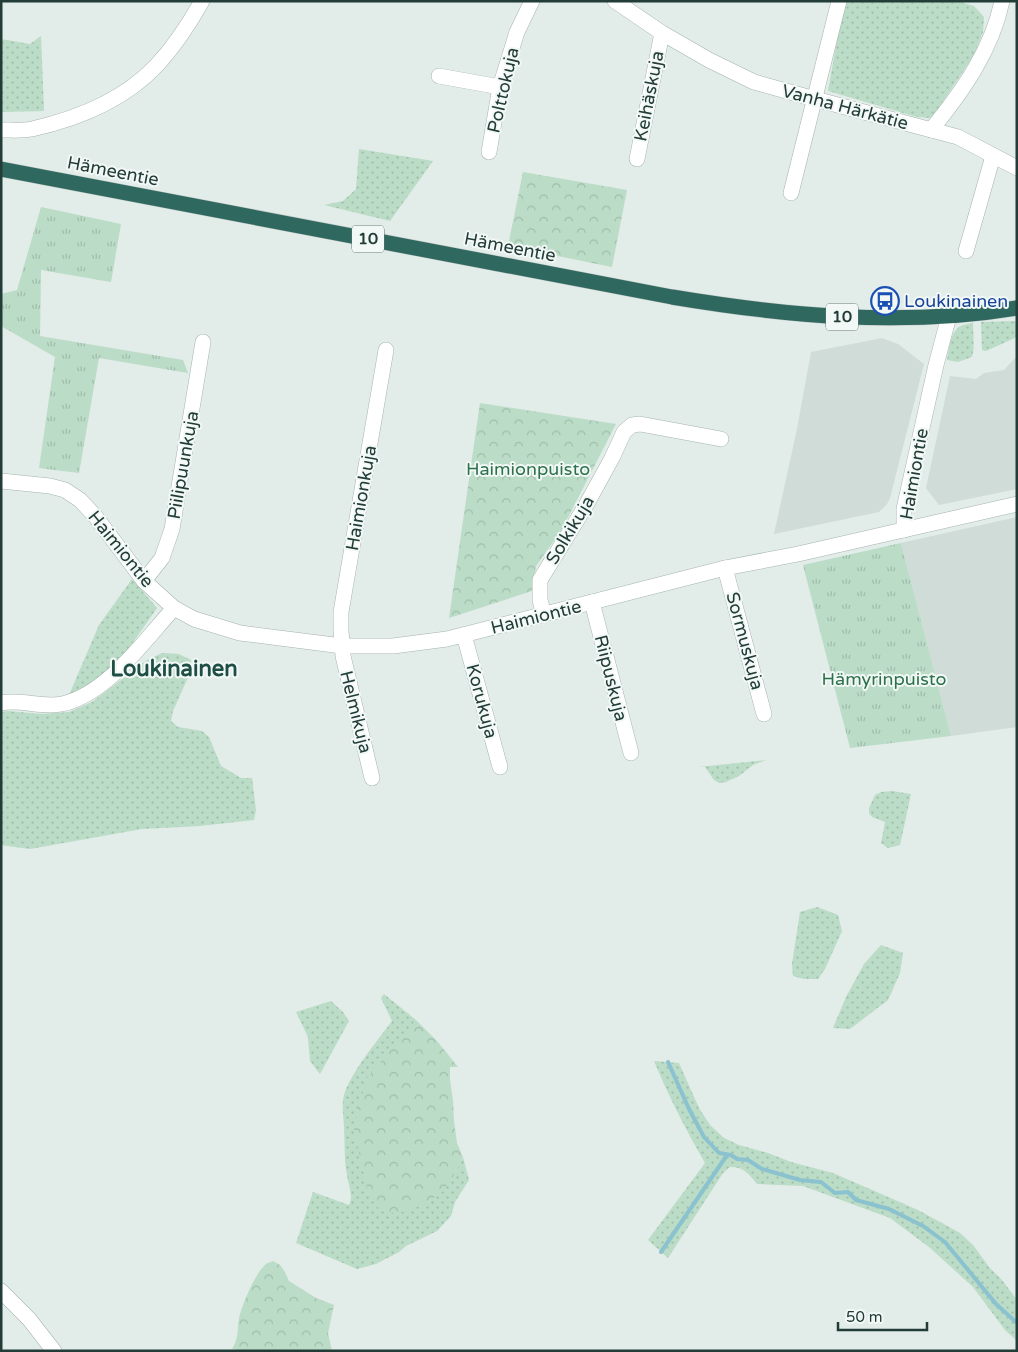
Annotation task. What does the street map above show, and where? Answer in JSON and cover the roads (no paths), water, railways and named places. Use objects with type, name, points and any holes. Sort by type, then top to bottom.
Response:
[{"type":"highway","name":"Hämeentie","points":[[1,169],[672,298],[735,308],[797,315],[894,318],[949,316],[1017,308]]},
{"type":"street","points":[[1,130],[30,129],[75,116],[102,104],[131,87],[166,55],[186,28],[202,1]]},
{"type":"street","name":"Polttokuja","points":[[489,152],[500,87],[517,32],[532,1]]},
{"type":"street","name":"Vanha Härkätie","points":[[615,1],[662,33],[709,60],[754,82],[958,137],[1017,168]]},
{"type":"street","points":[[791,192],[839,1]]},
{"type":"street","points":[[931,130],[961,90],[980,60],[990,40],[997,2]]},
{"type":"street","name":"Keihäskuja","points":[[637,158],[662,33]]},
{"type":"street","points":[[439,76],[500,87]]},
{"type":"street","points":[[966,251],[993,156]]},
{"type":"street","name":"Haimiontie","points":[[1,481],[50,486],[65,490],[80,500],[95,516],[144,581],[174,608],[194,619],[240,633],[342,646],[393,646],[447,639],[725,568],[904,530],[904,508],[936,364],[949,316]]},
{"type":"street","name":"Piilipuunkuja","points":[[144,581],[162,558],[172,529],[203,342]]},
{"type":"street","name":"Haimionkuja","points":[[342,646],[341,612],[386,350]]},
{"type":"street","name":"Solkikuja","points":[[544,615],[540,600],[540,580],[585,507],[624,432],[632,425],[640,424],[721,439]]},
{"type":"street","points":[[904,530],[1017,504]]},
{"type":"street","name":"Sormuskuja","points":[[725,568],[764,714]]},
{"type":"street","name":"Riipuskuja","points":[[592,602],[631,753]]},
{"type":"street","points":[[1,703],[50,705],[62,704],[81,697],[116,672],[174,608]]},
{"type":"street","name":"Korukuja","points":[[464,635],[500,767]]},
{"type":"street","name":"Helmikuja","points":[[342,646],[372,778]]},
{"type":"street","points":[[1,1291],[28,1319],[54,1351]]},
{"type":"waterway","points":[[668,1062],[704,1137],[719,1153],[731,1155],[737,1159],[748,1160],[762,1169],[800,1180],[821,1182],[835,1193],[848,1192],[856,1200],[889,1209],[923,1226],[945,1242],[996,1304],[1017,1323]]},
{"type":"waterway","points":[[661,1252],[727,1155]]},
{"type":"place","name":"Loukinainen","points":[[885,301]]},
{"type":"district","name":"Loukinainen","points":[[174,669]]},
{"type":"park label","name":"Haimionpuisto","points":[[528,469]]},
{"type":"park label","name":"Hämyrinpuisto","points":[[884,679]]}]
